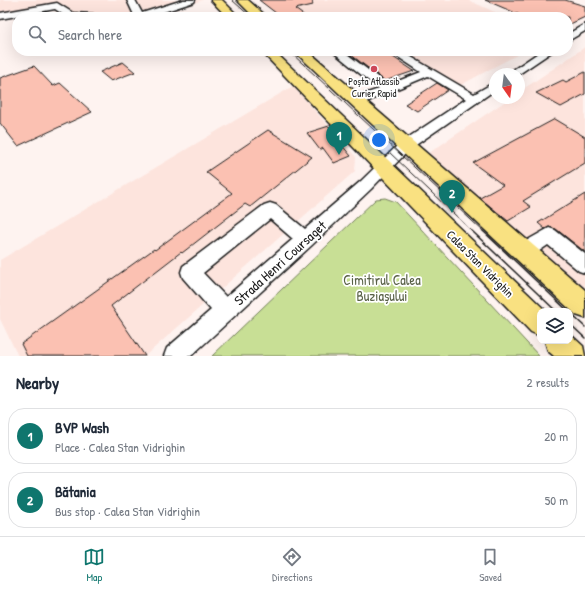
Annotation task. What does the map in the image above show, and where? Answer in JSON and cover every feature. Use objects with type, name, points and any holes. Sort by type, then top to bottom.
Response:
[{"type":"main road","points":[[216,0],[228,12]]},
{"type":"main road","points":[[242,0],[255,12]]},
{"type":"main road","name":"Calea Stan Vidrighin","points":[[272,56],[319,100],[537,320]]},
{"type":"main road","points":[[306,56],[585,306]]},
{"type":"main road","points":[[561,344],[573,356]]},
{"type":"street","points":[[131,0],[137,12]]},
{"type":"street","points":[[155,12],[190,0]]},
{"type":"street","points":[[23,12],[57,6],[65,12]]},
{"type":"street","points":[[0,16],[12,14]]},
{"type":"street","points":[[573,35],[585,27]]},
{"type":"street","points":[[343,56],[387,90]]},
{"type":"street","points":[[402,56],[474,99]]},
{"type":"street","points":[[521,68],[540,56]]},
{"type":"street","points":[[357,101],[429,72]]},
{"type":"street","name":"Strada Henri Coursaget","points":[[175,356],[306,240],[385,168],[406,146],[489,89]]},
{"type":"street","points":[[226,312],[190,272],[270,210],[306,240]]},
{"type":"street","points":[[524,252],[549,236],[585,265]]},
{"type":"shaded area","points":[[0,0],[203,0],[168,12],[56,12],[54,10],[43,12],[12,12],[12,18],[0,20]]},
{"type":"shaded area","points":[[260,0],[468,0],[495,12],[274,12]]},
{"type":"shaded area","points":[[585,47],[585,289],[426,155],[501,104],[525,104],[525,88]]},
{"type":"shaded area","points":[[412,56],[515,56],[492,68],[489,68],[489,70],[459,86]]},
{"type":"shaded area","points":[[293,86],[356,157],[355,171],[145,356],[18,356],[0,319],[0,260]]},
{"type":"green space","name":"Cimitirul Calea Buziașului","points":[[385,198],[396,202],[539,356],[212,356],[376,199]]},
{"type":"building","points":[[259,0],[312,0],[313,5],[295,9],[299,12],[275,12]]},
{"type":"building","points":[[485,0],[565,0],[585,6],[585,17],[573,23],[573,12],[513,12]]},
{"type":"building","points":[[352,56],[392,56],[414,71],[385,81]]},
{"type":"building","points":[[123,62],[135,72],[111,81],[100,72]]},
{"type":"building","points":[[34,66],[53,86],[60,83],[92,112],[18,146],[0,123],[0,78]]},
{"type":"building","points":[[585,72],[585,94],[561,107],[536,93],[563,80],[566,82]]},
{"type":"building","points":[[437,83],[448,90],[417,111],[405,104]]},
{"type":"building","points":[[555,119],[585,137],[585,163],[523,201],[531,207],[508,221],[480,198],[503,185],[473,163]]},
{"type":"building","points":[[329,126],[337,136],[335,137],[351,156],[334,163],[323,148],[320,150],[307,133]]},
{"type":"building","points":[[268,130],[312,157],[250,207],[245,204],[111,306],[145,356],[27,356],[21,344],[154,249],[155,250],[232,193],[206,172]]},
{"type":"building","points":[[585,194],[585,252],[556,229],[549,227],[545,229],[538,223]]},
{"type":"tram line","points":[[232,0],[245,12]]},
{"type":"tram line","points":[[294,56],[484,232]]},
{"type":"tram line","points":[[389,152],[473,232]]},
{"type":"tram line","points":[[472,231],[553,308]]},
{"type":"tram line","points":[[483,231],[565,308]]},
{"type":"tram line","points":[[573,316],[585,327]]},
{"type":"tram line","points":[[573,327],[585,338]]},
{"type":"place","name":"Poșta Atlassib Curier Rapid","points":[[374,69]]},
{"type":"place","name":"BVP Wash","points":[[339,155]]},
{"type":"place","name":"Bătania","points":[[452,213]]}]
